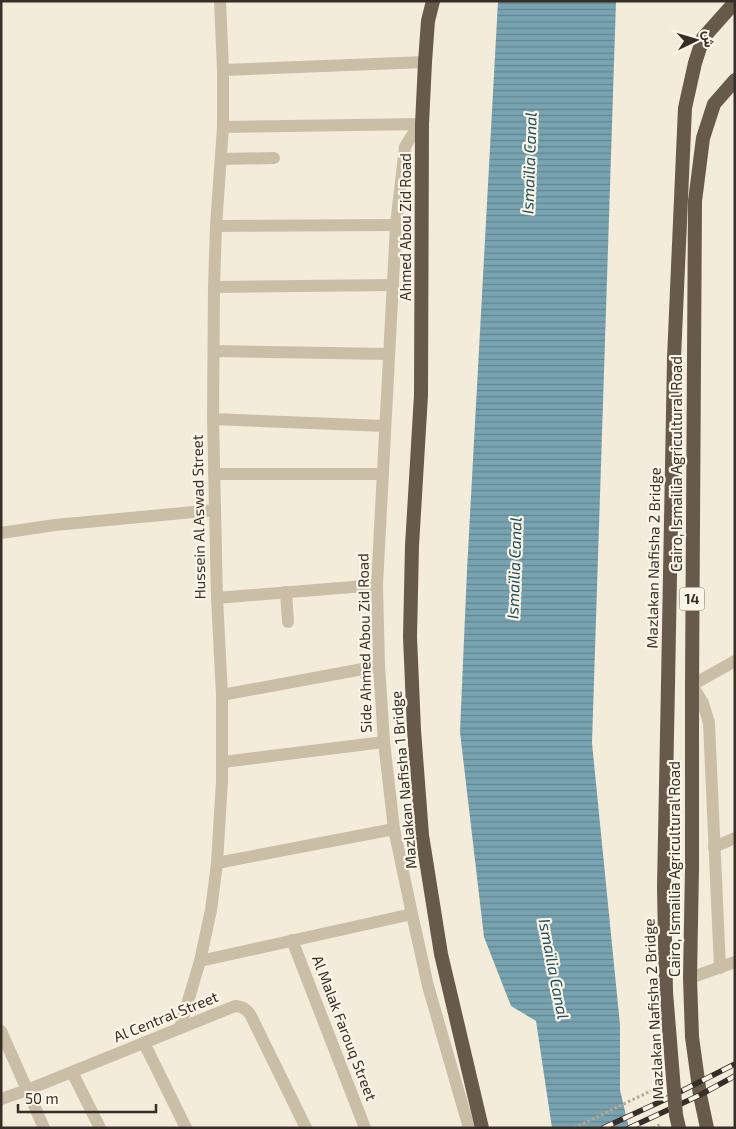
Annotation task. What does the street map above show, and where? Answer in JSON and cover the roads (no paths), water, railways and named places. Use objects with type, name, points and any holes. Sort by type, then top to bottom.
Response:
[{"type":"highway","points":[[428,22],[429,1]]},
{"type":"highway","name":"Ahmed Abou Zid Road","points":[[417,453],[421,395],[422,124],[428,22],[433,1]]},
{"type":"highway","name":"Mazlakan Nafisha 2 Bridge","points":[[678,1128],[666,992],[664,887],[674,358],[685,108],[695,63],[704,38],[735,2]]},
{"type":"highway","name":"Cairo, Ismailia Agricultural Road","points":[[707,1128],[693,1045],[690,978],[695,201],[703,138],[714,104],[735,80]]},
{"type":"highway","name":"Mazlakan Nafisha 1 Bridge","points":[[417,453],[410,637],[414,730],[422,835],[440,954],[482,1128]]},
{"type":"street","name":"Hussein Al Aswad Street","points":[[180,1028],[200,960],[211,910],[217,863],[223,762],[213,418],[216,226],[223,127],[220,1]]},
{"type":"street","points":[[223,70],[425,62]]},
{"type":"street","points":[[223,127],[422,124]]},
{"type":"street","name":"Side Ahmed Abou Zid Road","points":[[422,124],[409,138],[405,147],[396,225],[377,585],[380,666],[384,742],[394,829],[428,986],[469,1128]]},
{"type":"street","points":[[221,159],[274,158]]},
{"type":"street","points":[[216,226],[396,225]]},
{"type":"street","points":[[214,287],[393,285]]},
{"type":"street","points":[[214,351],[389,354]]},
{"type":"street","points":[[213,418],[385,426]]},
{"type":"street","points":[[214,474],[383,474]]},
{"type":"street","points":[[1,533],[55,525],[215,510]]},
{"type":"street","points":[[217,598],[377,585]]},
{"type":"street","points":[[286,592],[288,622]]},
{"type":"street","points":[[720,968],[709,723],[702,703],[692,685],[735,661]]},
{"type":"street","points":[[222,695],[380,666]]},
{"type":"street","points":[[223,762],[384,742]]},
{"type":"street","points":[[217,863],[394,829]]},
{"type":"street","points":[[714,848],[735,838]]},
{"type":"street","points":[[200,960],[412,914]]},
{"type":"street","name":"Al Malak Farouq Street","points":[[292,940],[365,1128]]},
{"type":"street","points":[[690,978],[735,962]]},
{"type":"street","name":"Al Central Street","points":[[1,1099],[235,1006],[247,1010],[251,1016],[306,1128]]},
{"type":"street","points":[[1,1031],[44,1128]]},
{"type":"street","points":[[144,1043],[186,1128]]},
{"type":"street","points":[[72,1072],[100,1128]]},
{"type":"water","name":"Ismaïlia Canal","points":[[498,1],[616,1],[592,743],[620,1025],[620,1090],[629,1128],[552,1128],[536,1021],[511,1006],[484,937],[460,732]]},
{"type":"railway","points":[[603,1128],[735,1064]]},
{"type":"railway","points":[[629,1128],[700,1095],[735,1076]]}]
